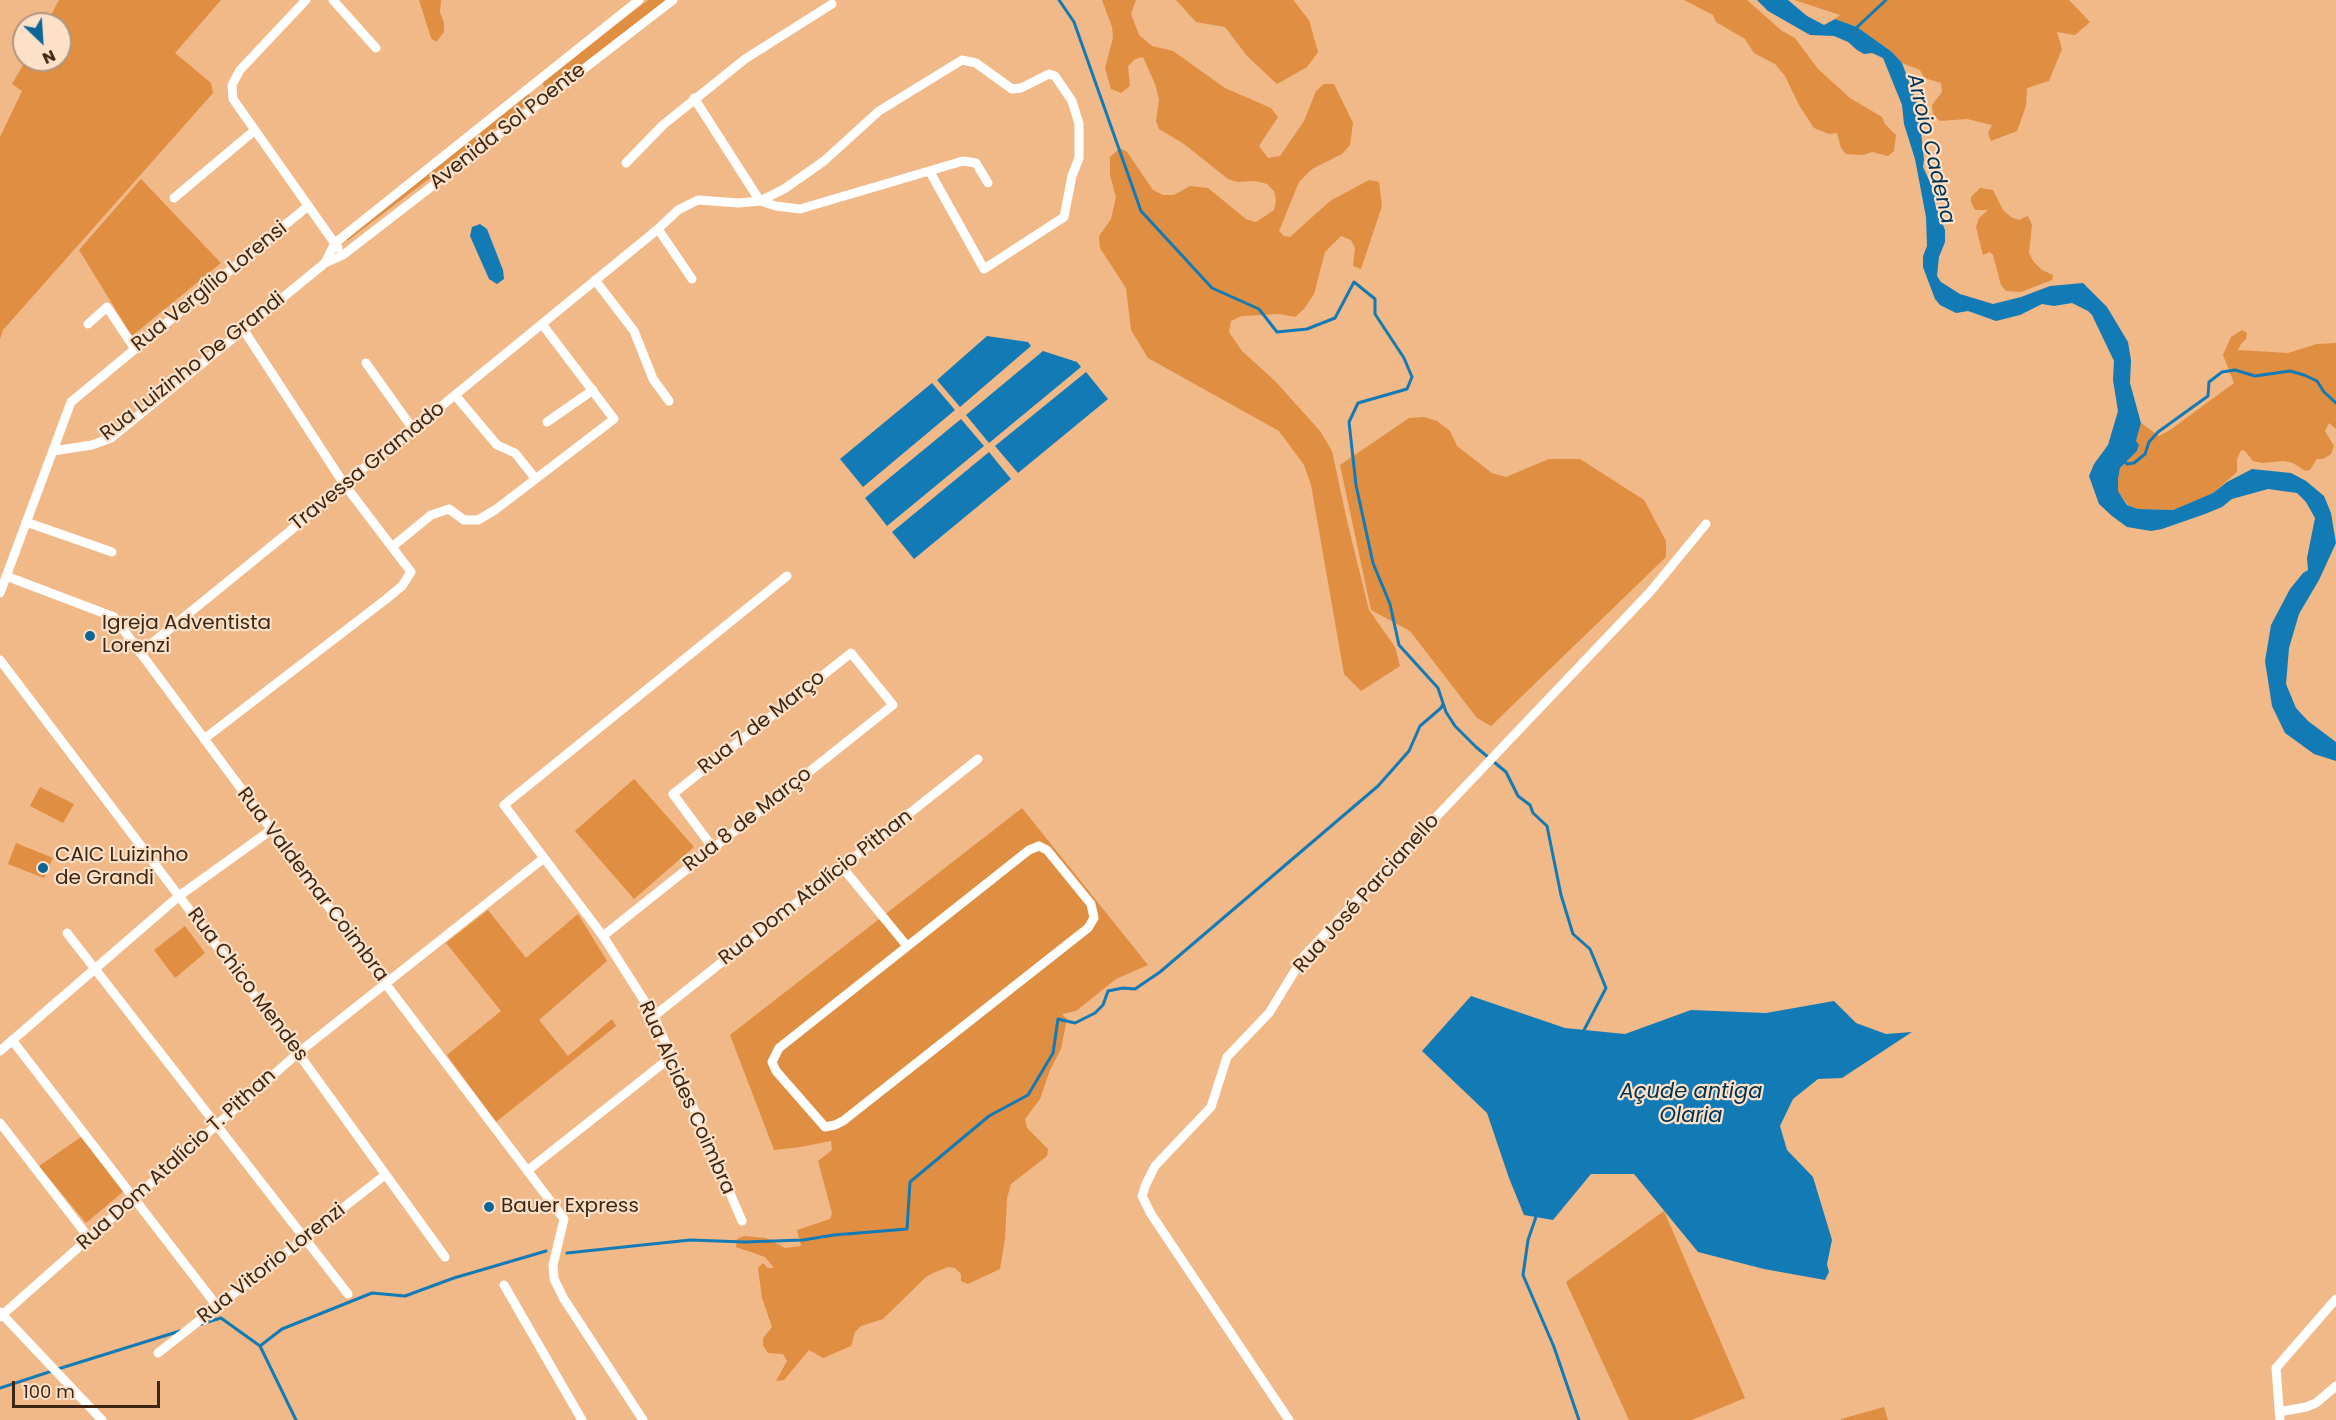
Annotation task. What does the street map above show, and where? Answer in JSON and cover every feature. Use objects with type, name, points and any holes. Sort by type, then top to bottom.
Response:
[{"type":"street","points":[[306,0],[240,70],[232,85],[233,99],[343,255]]},
{"type":"street","points":[[333,0],[376,48]]},
{"type":"street","name":"Avenida Sol Poente","points":[[335,243],[639,0]]},
{"type":"street","name":"Avenida Sol Poente","points":[[343,255],[673,0]]},
{"type":"street","points":[[626,164],[663,125],[694,98],[745,59],[832,4]]},
{"type":"street","points":[[760,201],[784,189],[824,161],[879,111],[963,60],[976,63],[1012,89],[1022,88],[1048,74],[1055,76],[1072,101],[1079,124],[1079,158],[1072,176],[1064,218],[984,269],[930,172]]},
{"type":"street","points":[[531,86],[542,101]]},
{"type":"street","points":[[694,98],[760,201],[777,206],[800,209],[970,161],[976,163],[987,183]]},
{"type":"street","points":[[174,198],[255,130]]},
{"type":"street","name":"Travessa Gramado","points":[[140,653],[658,229],[678,210],[698,200],[739,203],[760,201]]},
{"type":"street","name":"Rua Vergílio Lorensi","points":[[0,593],[71,402],[308,206]]},
{"type":"street","points":[[658,229],[692,279]]},
{"type":"street","name":"Rua Luizinho De Grandi","points":[[325,263],[335,243]]},
{"type":"street","name":"Rua Luizinho De Grandi","points":[[53,451],[93,445],[111,438],[325,263],[343,255]]},
{"type":"street","points":[[595,280],[634,331],[653,379],[669,401]]},
{"type":"street","points":[[88,324],[107,307],[135,349]]},
{"type":"street","points":[[392,547],[431,515],[449,509],[464,520],[478,520],[495,510],[614,418],[542,324]]},
{"type":"street","points":[[204,739],[385,600],[402,586],[411,572],[344,484],[243,329]]},
{"type":"street","points":[[366,363],[413,429]]},
{"type":"street","points":[[547,422],[593,390]]},
{"type":"street","points":[[455,395],[497,445],[515,453],[535,478]]},
{"type":"street","points":[[26,522],[112,552]]},
{"type":"street","name":"Rua José Parcianello","points":[[1289,1420],[1151,1214],[1142,1196],[1155,1166],[1211,1107],[1227,1056],[1269,1012],[1304,956],[1650,592],[1706,524]]},
{"type":"street","name":"Rua Valdemar Coimbra","points":[[6,576],[114,617],[385,983],[564,1219],[554,1265],[554,1279],[564,1299],[643,1420]]},
{"type":"street","name":"Rua Alcides Coimbra","points":[[742,1221],[654,1016],[603,936],[504,805],[787,576]]},
{"type":"street","name":"Rua 7 de Março","points":[[713,848],[673,794],[851,652],[893,705]]},
{"type":"street","name":"Rua Chico Mendes","points":[[0,660],[298,1053],[445,1257]]},
{"type":"street","name":"Rua 8 de Março","points":[[603,936],[893,705]]},
{"type":"street","name":"Rua Dom Atalício Pithan","points":[[654,1016],[978,759]]},
{"type":"street","points":[[0,1051],[179,896],[271,830]]},
{"type":"street","points":[[1039,846],[1047,850],[1091,904],[1094,918],[1088,928],[843,1121],[825,1127],[776,1071],[772,1062],[779,1048],[907,946],[1029,850],[1039,846]]},
{"type":"street","name":"Rua Dom Atalício T. Pithan","points":[[1,1314],[298,1053],[544,858]]},
{"type":"street","points":[[842,867],[907,946]]},
{"type":"street","points":[[67,933],[348,1294]]},
{"type":"street","points":[[12,1040],[217,1306]]},
{"type":"street","points":[[527,1170],[671,1057]]},
{"type":"street","points":[[0,1123],[89,1238]]},
{"type":"street","name":"Rua Vitorio Lorenzi","points":[[158,1353],[385,1174]]},
{"type":"street","points":[[504,1285],[582,1420]]},
{"type":"street","points":[[2336,1299],[2276,1368],[2279,1416],[2316,1403],[2336,1386]]},
{"type":"street","points":[[1,1314],[102,1420]]},
{"type":"shaded area","points":[[59,0],[221,0],[175,53],[211,83],[213,93],[3,330],[0,339],[0,137],[22,91],[12,84],[19,72],[72,72],[72,12],[52,12]]},
{"type":"shaded area","points":[[419,0],[441,0],[440,12],[444,32],[436,42],[431,38]]},
{"type":"shaded area","points":[[648,0],[669,0],[555,86],[544,87],[543,83],[547,79]]},
{"type":"shaded area","points":[[1102,0],[1136,0],[1131,14],[1139,35],[1152,46],[1173,51],[1225,88],[1271,108],[1278,117],[1259,146],[1268,158],[1280,156],[1304,121],[1316,91],[1324,84],[1334,84],[1353,123],[1350,145],[1342,154],[1312,169],[1299,182],[1279,231],[1284,236],[1290,237],[1330,201],[1369,180],[1379,182],[1382,206],[1361,269],[1353,266],[1355,248],[1351,240],[1341,236],[1325,252],[1314,294],[1304,309],[1295,317],[1279,314],[1242,316],[1231,321],[1229,332],[1242,351],[1275,381],[1320,431],[1332,451],[1369,610],[1395,647],[1400,666],[1361,691],[1344,674],[1311,485],[1304,465],[1279,431],[1148,358],[1131,330],[1126,288],[1100,248],[1099,236],[1111,219],[1116,197],[1110,175],[1110,157],[1120,148],[1127,152],[1153,190],[1163,195],[1174,195],[1190,186],[1208,188],[1246,219],[1256,222],[1274,210],[1276,200],[1274,191],[1267,184],[1228,179],[1184,144],[1159,129],[1156,121],[1159,99],[1143,57],[1135,59],[1128,66],[1130,86],[1121,93],[1111,89],[1105,68],[1113,38],[1112,27]]},
{"type":"shaded area","points":[[1176,0],[1293,0],[1309,20],[1318,52],[1307,67],[1277,84],[1247,56],[1225,27],[1196,22]]},
{"type":"shaded area","points":[[1684,0],[1747,0],[1782,31],[1795,38],[1818,69],[1850,98],[1882,117],[1885,124],[1896,135],[1894,151],[1888,156],[1872,152],[1863,155],[1846,154],[1841,148],[1837,133],[1829,134],[1814,128],[1799,105],[1785,76],[1775,64],[1754,53],[1745,39],[1716,22],[1713,15]]},
{"type":"shaded area","points":[[1794,0],[2069,0],[2090,22],[2075,35],[2057,32],[2062,49],[2049,81],[2027,88],[2026,106],[2017,131],[1991,141],[1988,133],[1992,125],[1967,119],[1940,121],[1933,114],[1932,105],[1942,92],[1941,83],[1924,78],[1920,70],[1902,63],[1892,52],[1857,27],[1835,19],[1840,15]]},
{"type":"shaded area","points":[[527,93],[530,96],[530,102],[347,241],[347,238]]},
{"type":"shaded area","points":[[141,179],[221,263],[132,336],[79,250]]},
{"type":"shaded area","points":[[1980,188],[1993,190],[2003,210],[2011,217],[2019,220],[2028,216],[2032,225],[2029,253],[2042,270],[2053,275],[2052,280],[2021,292],[2006,291],[2001,285],[1993,255],[1990,252],[1983,255],[1976,227],[1979,218],[1988,210],[1975,210],[1971,202],[1971,197]]},
{"type":"shaded area","points":[[2242,330],[2247,333],[2246,339],[2238,350],[2288,353],[2317,344],[2336,343],[2336,429],[2329,423],[2325,431],[2334,446],[2331,454],[2323,459],[2317,459],[2310,470],[2305,471],[2293,463],[2284,461],[2262,463],[2253,461],[2245,451],[2241,450],[2237,459],[2237,472],[2213,493],[2173,510],[2138,509],[2128,505],[2118,491],[2118,479],[2120,468],[2137,451],[2139,446],[2136,441],[2141,423],[2159,436],[2234,383],[2223,355],[2231,337]]},
{"type":"shaded area","points":[[1424,417],[1437,421],[1450,431],[1457,446],[1492,473],[1506,477],[1549,459],[1580,459],[1644,500],[1666,541],[1666,557],[1491,726],[1477,718],[1410,631],[1371,610],[1340,465],[1409,418]]},
{"type":"shaded area","points":[[634,779],[694,847],[634,899],[575,831]]},
{"type":"shaded area","points":[[40,787],[74,804],[63,823],[30,806]]},
{"type":"shaded area","points":[[1022,808],[1148,965],[1116,979],[1076,1011],[1062,1014],[1067,1019],[1061,1049],[1050,1070],[1040,1099],[1025,1119],[1027,1128],[1048,1149],[1047,1156],[1011,1184],[1007,1198],[1005,1239],[1000,1269],[968,1284],[961,1281],[961,1274],[955,1268],[948,1267],[933,1273],[883,1319],[861,1326],[855,1332],[851,1346],[823,1358],[809,1350],[784,1380],[776,1381],[787,1361],[783,1354],[768,1353],[763,1345],[763,1338],[772,1327],[762,1298],[758,1268],[763,1263],[768,1268],[774,1268],[765,1257],[736,1247],[737,1239],[744,1236],[766,1238],[785,1248],[801,1246],[797,1230],[830,1219],[832,1213],[818,1161],[832,1150],[831,1141],[774,1150],[730,1035]]},
{"type":"shaded area","points":[[16,843],[53,858],[44,878],[8,864]]},
{"type":"shaded area","points":[[488,910],[526,958],[578,914],[607,961],[539,1020],[568,1056],[612,1019],[616,1026],[496,1122],[447,1055],[501,1011],[446,943]]},
{"type":"shaded area","points":[[185,926],[205,953],[175,978],[154,950]]},
{"type":"shaded area","points":[[81,1137],[124,1191],[86,1223],[39,1166]]},
{"type":"shaded area","points":[[1664,1211],[1745,1398],[1692,1420],[1629,1420],[1566,1282]]},
{"type":"shaded area","points":[[1884,1407],[1888,1420],[1841,1420],[1841,1419]]},
{"type":"water","points":[[1757,0],[1788,0],[1807,16],[1824,25],[1835,19],[1857,27],[1892,52],[1902,63],[1918,106],[1923,167],[1935,193],[1935,204],[1945,230],[1945,242],[1939,257],[1937,276],[1941,282],[1960,294],[1993,304],[2050,286],[2083,283],[2107,307],[2128,342],[2131,360],[2130,383],[2141,423],[2136,441],[2139,445],[2137,451],[2120,468],[2118,479],[2118,491],[2127,505],[2138,509],[2173,510],[2213,493],[2227,482],[2252,469],[2291,473],[2306,481],[2324,496],[2331,513],[2336,543],[2319,580],[2299,614],[2289,648],[2286,684],[2296,708],[2308,721],[2336,742],[2336,761],[2314,754],[2285,733],[2272,706],[2265,661],[2271,625],[2290,589],[2308,570],[2307,558],[2315,518],[2306,502],[2297,493],[2268,489],[2232,499],[2222,507],[2205,514],[2151,531],[2127,527],[2112,516],[2099,504],[2089,476],[2094,464],[2108,445],[2118,411],[2113,380],[2114,361],[2092,315],[2072,303],[2054,306],[2042,304],[2020,315],[1996,321],[1968,311],[1956,313],[1940,305],[1935,299],[1923,267],[1923,256],[1927,246],[1926,217],[1915,159],[1904,124],[1902,105],[1883,58],[1872,53],[1864,54],[1848,42],[1834,36],[1810,35],[1768,11]]},
{"type":"water","points":[[480,224],[487,229],[503,270],[504,279],[497,284],[489,279],[470,236],[472,227]]},
{"type":"water","points":[[987,336],[1028,342],[1031,346],[960,407],[937,380]]},
{"type":"water","points":[[1043,351],[1077,362],[1081,367],[989,443],[966,415]]},
{"type":"water","points":[[1086,372],[1108,399],[1018,473],[995,446]]},
{"type":"water","points":[[932,383],[955,410],[863,487],[840,459]]},
{"type":"water","points":[[961,419],[984,446],[887,526],[865,498]]},
{"type":"water","points":[[989,452],[1011,479],[914,559],[892,532]]},
{"type":"water","name":"Açude antiga Olaria","points":[[1471,996],[1565,1028],[1625,1034],[1691,1010],[1766,1013],[1834,1001],[1856,1023],[1886,1034],[1912,1032],[1842,1078],[1818,1079],[1793,1099],[1780,1126],[1787,1150],[1813,1177],[1832,1240],[1827,1264],[1829,1272],[1825,1280],[1764,1269],[1698,1252],[1634,1174],[1591,1174],[1553,1220],[1524,1215],[1487,1113],[1422,1051]]},
{"type":"waterway","points":[[1059,0],[1074,22],[1141,211],[1212,288],[1259,309],[1277,332],[1307,329],[1335,318],[1354,282],[1375,299],[1375,314],[1404,358],[1412,377],[1407,389],[1358,403],[1349,422],[1356,485],[1373,563],[1390,604],[1399,645],[1438,688],[1446,712],[1455,726],[1506,772],[1518,796],[1530,805],[1533,813],[1547,826],[1561,895],[1573,934],[1590,949],[1606,988],[1583,1032]]},
{"type":"waterway","points":[[1854,30],[1886,0]]},
{"type":"waterway","points":[[2123,460],[2127,464],[2134,463],[2145,454],[2149,442],[2158,432],[2208,396],[2209,382],[2222,372],[2235,370],[2255,376],[2290,371],[2317,381],[2324,392],[2336,403]]},
{"type":"waterway","points":[[567,1253],[690,1240],[745,1242],[803,1240],[907,1229],[910,1182],[989,1116],[1028,1095],[1053,1053],[1058,1019],[1075,1023],[1095,1013],[1103,1005],[1108,991],[1123,988],[1135,989],[1160,972],[1378,786],[1409,751],[1420,726],[1443,704]]},
{"type":"waterway","points":[[1537,1214],[1528,1240],[1523,1275],[1554,1347],[1579,1420]]},
{"type":"waterway","points":[[260,1346],[282,1329],[372,1293],[405,1296],[454,1278],[546,1251]]},
{"type":"waterway","points":[[201,1324],[221,1318],[260,1346],[296,1420]]},
{"type":"waterway","points":[[58,1369],[180,1331]]},
{"type":"waterway","points":[[0,1388],[52,1371]]},
{"type":"place","name":"Igreja Adventista Lorenzi","points":[[90,636]]},
{"type":"place","name":"CAIC Luizinho de Grandi","points":[[43,868]]},
{"type":"place","name":"Bauer Express","points":[[489,1207]]},
{"type":"water label","name":"Arroio Cadena","points":[[1930,149]]}]
